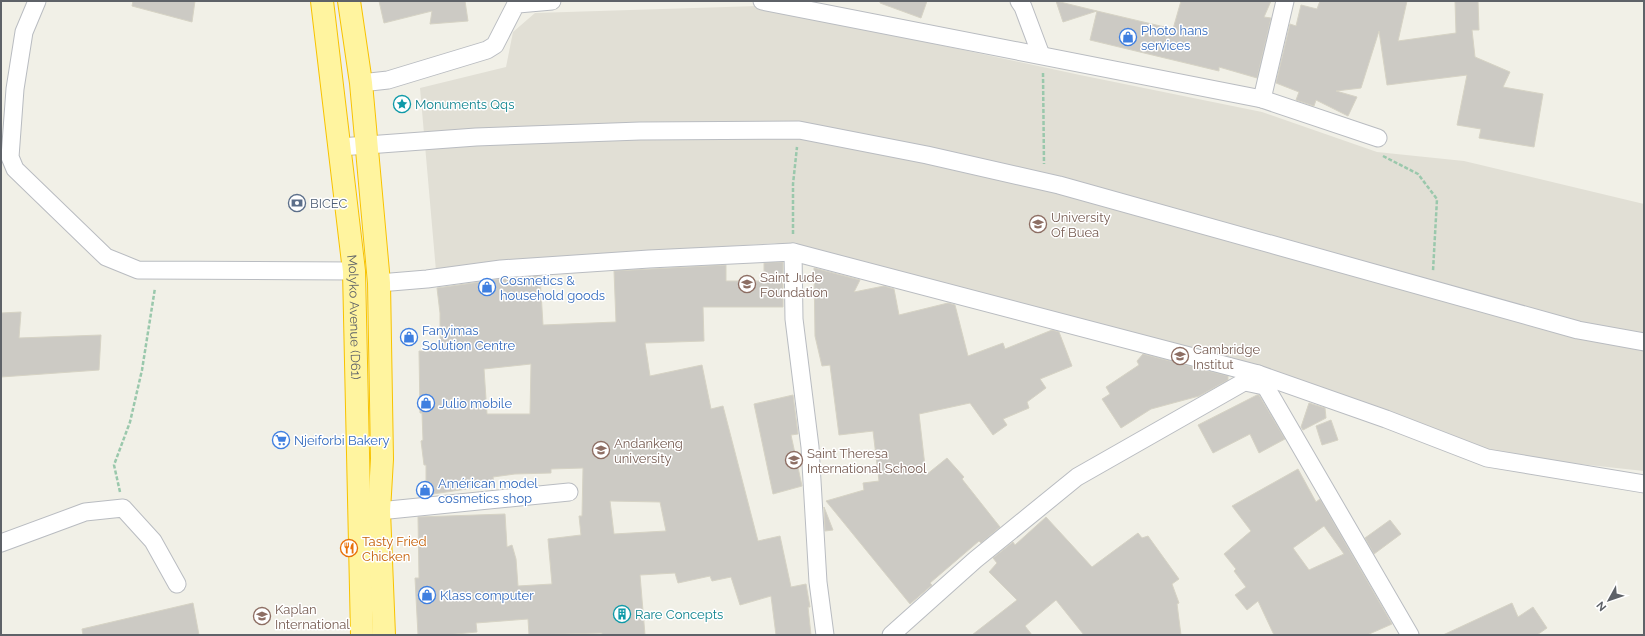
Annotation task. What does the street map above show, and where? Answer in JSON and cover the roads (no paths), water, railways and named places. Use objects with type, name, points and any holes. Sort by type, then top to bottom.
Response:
[{"type":"highway","name":"Molyko Avenue (D61)","points":[[322,1],[354,271],[362,635]]},
{"type":"highway","name":"Molyko Avenue (D61)","points":[[349,1],[361,84],[379,283],[382,459],[379,511],[384,635]]},
{"type":"street","points":[[37,1],[24,32],[15,89],[10,157],[15,169],[106,257],[138,270],[354,271]]},
{"type":"street","points":[[361,84],[388,80],[488,50],[494,45],[515,6],[518,4],[552,1]]},
{"type":"street","points":[[762,1],[1262,99],[1378,138]]},
{"type":"street","points":[[1019,1],[1023,7],[1041,55]]},
{"type":"street","points":[[1262,99],[1285,1]]},
{"type":"street","points":[[340,147],[476,137],[640,131],[799,130],[927,155],[1044,182],[1578,330],[1644,342]]},
{"type":"street","points":[[379,283],[517,268],[657,258],[793,252],[1251,378],[1386,419],[1487,458],[1644,484]]},
{"type":"street","points":[[793,252],[794,319],[810,447],[818,582],[825,635]]},
{"type":"street","points":[[891,635],[975,560],[1078,477],[1251,378]]},
{"type":"street","points":[[1251,378],[1267,389],[1410,635]]},
{"type":"street","points":[[379,511],[569,492]]},
{"type":"street","points":[[1,543],[85,512],[123,508],[153,541],[177,584]]},
{"type":"place","name":"Photo hans services","points":[[1128,37]]},
{"type":"place","name":"Monuments Qqs","points":[[402,104]]},
{"type":"place","name":"BICEC","points":[[297,203]]},
{"type":"place","name":"University Of Buea","points":[[1038,224]]},
{"type":"place","name":"Saint Jude Foundation","points":[[747,284]]},
{"type":"place","name":"Cosmetics & household goods","points":[[487,287]]},
{"type":"place","name":"Fanyimas Solution Centre","points":[[409,337]]},
{"type":"place","name":"Cambridge Institut","points":[[1180,356]]},
{"type":"place","name":"Julio mobile","points":[[426,403]]},
{"type":"place","name":"Njeiforbi Bakery","points":[[281,440]]},
{"type":"place","name":"Andankeng university","points":[[601,450]]},
{"type":"place","name":"Saint Theresa International School","points":[[794,460]]},
{"type":"place","name":"Américan model cosmetics shop","points":[[425,490]]},
{"type":"place","name":"Tasty Fried Chicken","points":[[349,548]]},
{"type":"place","name":"Klass computer","points":[[427,595]]},
{"type":"place","name":"Rare Concepts","points":[[622,614]]},
{"type":"place","name":"Kaplan International","points":[[262,616]]}]
